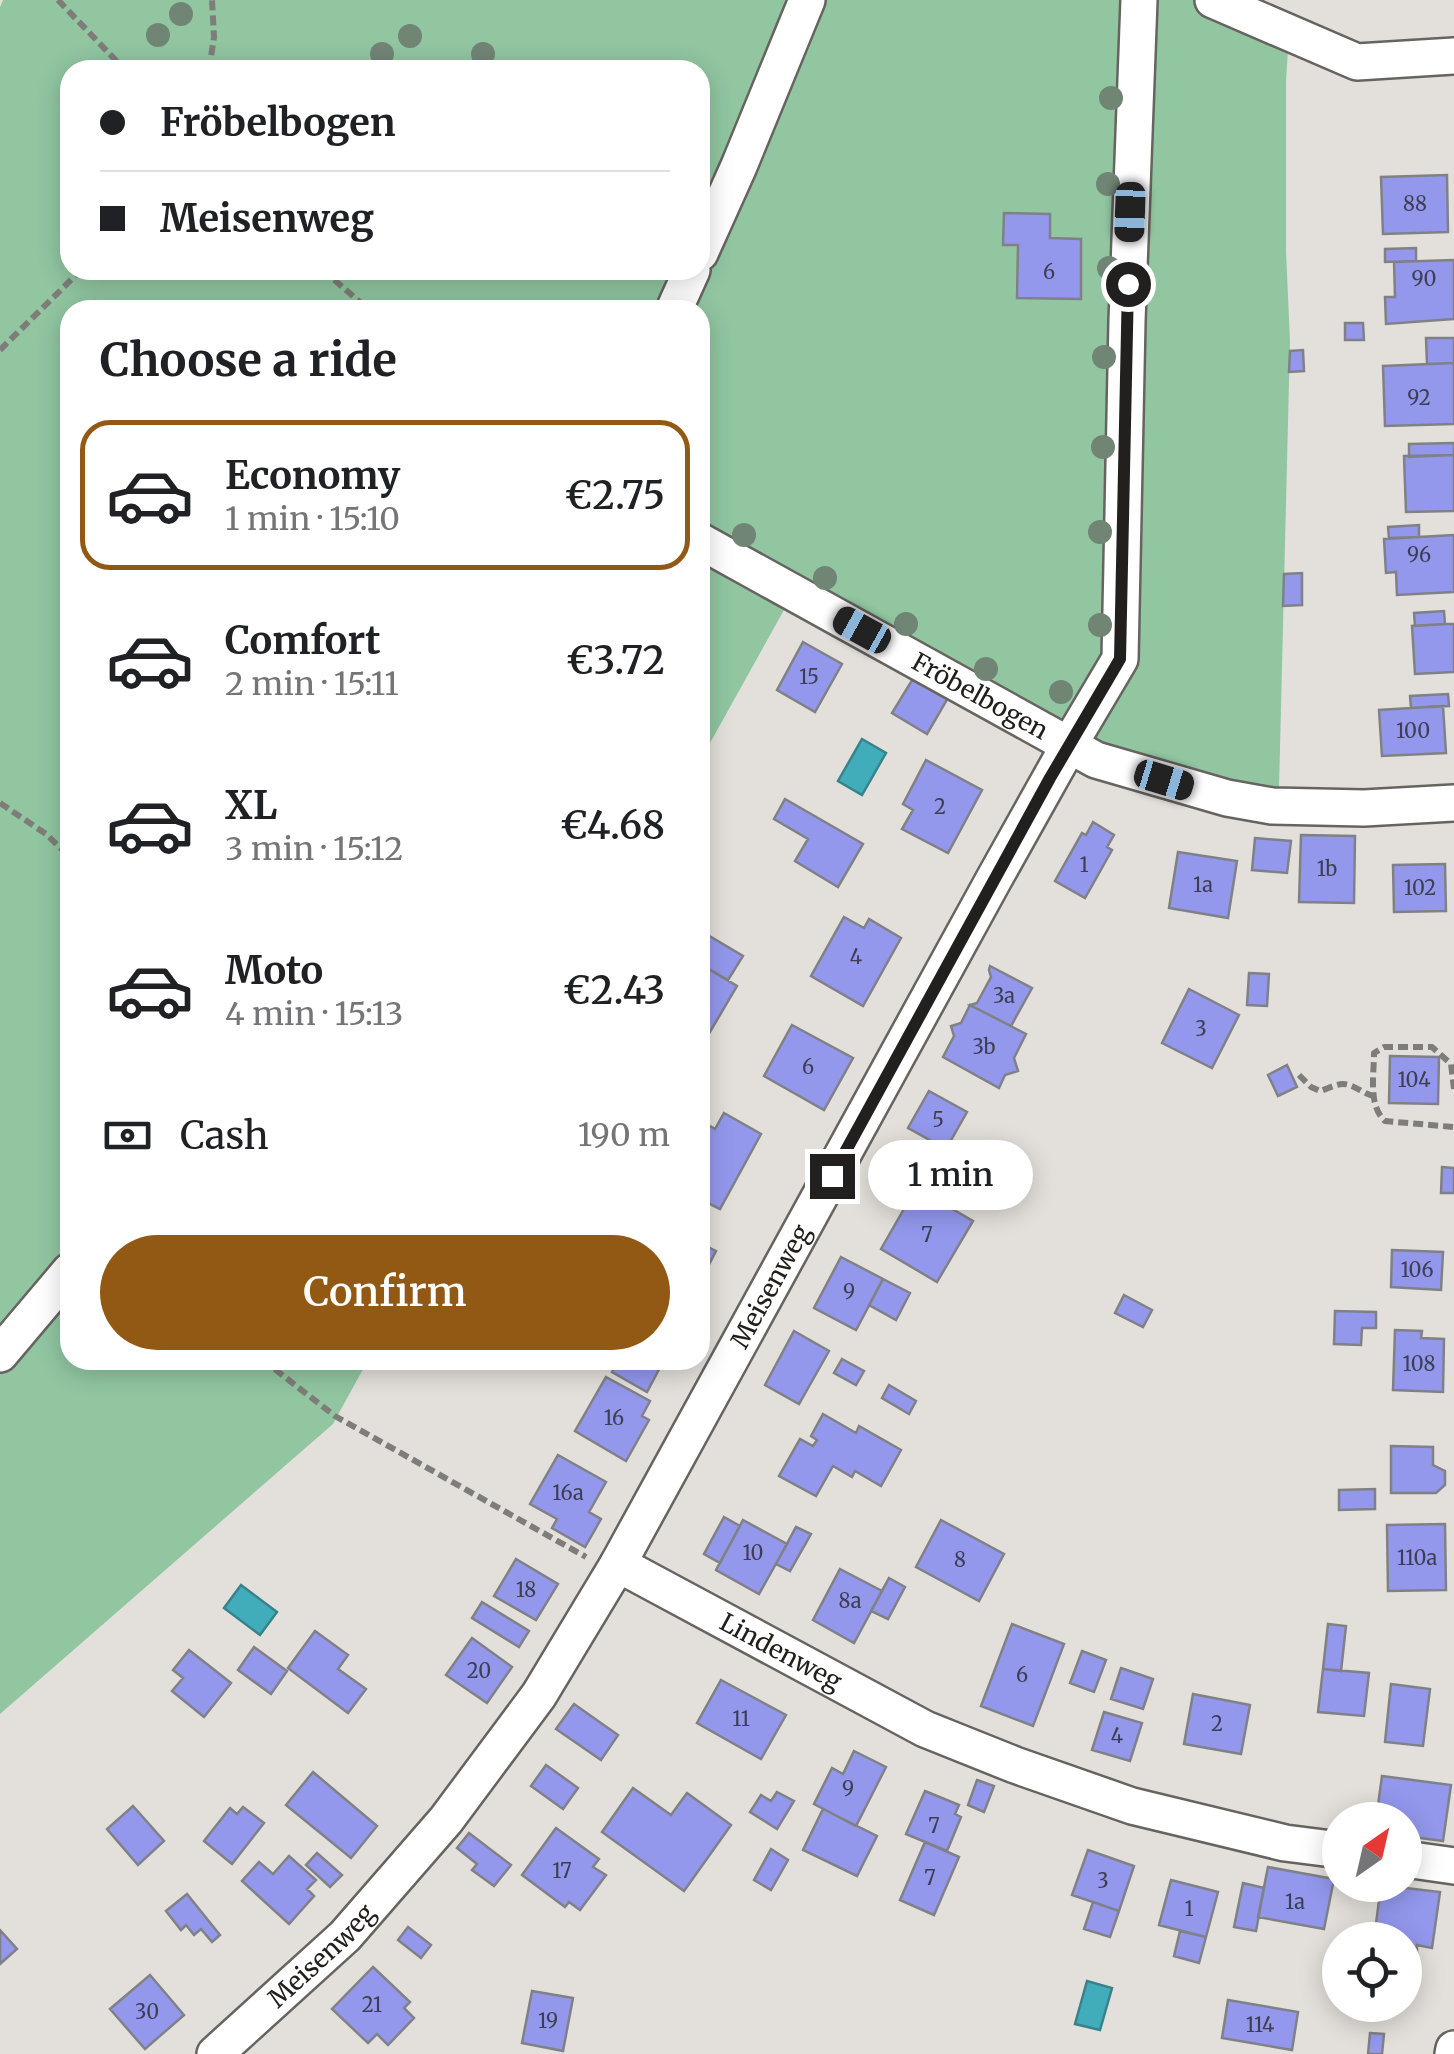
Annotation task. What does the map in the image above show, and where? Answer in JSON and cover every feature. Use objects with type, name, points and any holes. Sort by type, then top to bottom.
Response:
[{"type":"street","points":[[710,230],[807,0]]},
{"type":"street","name":"Fröbelbogen","points":[[710,547],[1069,745],[1120,659],[1138,0]]},
{"type":"street","points":[[1213,0],[1357,62],[1454,56]]},
{"type":"street","points":[[1069,745],[1109,764],[1227,798],[1272,806],[1364,808],[1454,804]]},
{"type":"street","name":"Meisenweg","points":[[216,2054],[345,1936],[446,1820],[538,1695],[618,1564],[1069,745]]},
{"type":"street","points":[[0,1354],[60,1283]]},
{"type":"street","name":"Lindenweg","points":[[618,1564],[926,1730],[1132,1806],[1322,1847]]},
{"type":"street","points":[[1422,1862],[1454,1866]]},
{"type":"path","points":[[58,0],[115,60]]},
{"type":"path","points":[[211,60],[212,0]]},
{"type":"path","points":[[0,350],[72,280]]},
{"type":"path","points":[[334,280],[358,300]]},
{"type":"path","points":[[0,802],[60,847]]},
{"type":"path","points":[[1453,1128],[1385,1121],[1377,1114],[1374,1053],[1384,1047],[1432,1047],[1451,1064],[1454,1089]]},
{"type":"path","points":[[1300,1076],[1320,1091],[1343,1084],[1374,1096]]},
{"type":"path","points":[[277,1370],[336,1416],[601,1565],[618,1564]]},
{"type":"green space","points":[[3,0],[1213,0],[1289,33],[1286,251],[1290,341],[1279,789],[1096,760],[794,592],[710,743],[710,300],[60,300],[60,1370],[363,1370],[333,1424],[0,1714]]},
{"type":"water","points":[[862,739],[886,753],[862,795],[838,781]]},
{"type":"water","points":[[241,1585],[277,1612],[260,1635],[224,1608]]},
{"type":"water","points":[[1087,1981],[1112,1988],[1100,2030],[1075,2024]]},
{"type":"building","points":[[1447,175],[1448,232],[1383,234],[1381,177]]},
{"type":"building","points":[[1004,213],[1050,214],[1050,238],[1081,239],[1081,299],[1017,298],[1018,245],[1003,245]]},
{"type":"building","points":[[1416,248],[1416,261],[1385,262],[1385,249]]},
{"type":"building","points":[[1454,260],[1454,319],[1386,324],[1385,297],[1395,297],[1394,262]]},
{"type":"building","points":[[1345,323],[1363,323],[1364,340],[1345,340]]},
{"type":"building","points":[[1426,338],[1454,338],[1454,363],[1427,364]]},
{"type":"building","points":[[1303,350],[1304,371],[1289,372],[1290,351]]},
{"type":"building","points":[[1454,363],[1454,424],[1385,426],[1383,366]]},
{"type":"building","points":[[1454,443],[1454,455],[1409,457],[1409,444]]},
{"type":"building","points":[[1454,455],[1454,511],[1406,512],[1404,456]]},
{"type":"building","points":[[1419,525],[1419,537],[1389,538],[1388,527]]},
{"type":"building","points":[[1454,535],[1454,592],[1397,595],[1396,572],[1386,573],[1384,539]]},
{"type":"building","points":[[1302,573],[1302,605],[1283,606],[1284,574]]},
{"type":"building","points":[[1444,611],[1445,624],[1415,626],[1414,613]]},
{"type":"building","points":[[1454,624],[1454,672],[1415,674],[1412,626]]},
{"type":"building","points":[[803,642],[842,664],[815,712],[777,690]]},
{"type":"building","points":[[914,677],[948,698],[927,734],[892,713]]},
{"type":"building","points":[[1448,694],[1449,706],[1411,708],[1410,696]]},
{"type":"building","points":[[1443,706],[1446,753],[1382,756],[1379,710]]},
{"type":"building","points":[[926,760],[982,790],[948,853],[902,829],[913,810],[903,804]]},
{"type":"building","points":[[785,799],[863,844],[838,887],[795,861],[808,839],[774,819]]},
{"type":"building","points":[[1093,822],[1114,835],[1107,847],[1112,850],[1085,898],[1055,881],[1082,833],[1086,835]]},
{"type":"building","points":[[1301,835],[1355,836],[1354,903],[1299,902]]},
{"type":"building","points":[[1255,838],[1291,841],[1287,873],[1252,870]]},
{"type":"building","points":[[1178,852],[1237,861],[1228,918],[1169,908]]},
{"type":"building","points":[[1445,864],[1446,911],[1394,912],[1393,865]]},
{"type":"building","points":[[844,917],[864,928],[869,919],[901,938],[863,1006],[811,976]]},
{"type":"building","points":[[710,936],[743,956],[728,980],[710,970]]},
{"type":"building","points":[[990,966],[1032,988],[1011,1026],[970,1005],[977,1003],[991,977]]},
{"type":"building","points":[[710,970],[737,986],[710,1032]]},
{"type":"building","points":[[1249,973],[1269,974],[1267,1006],[1247,1005]]},
{"type":"building","points":[[1189,989],[1239,1015],[1212,1068],[1162,1043]]},
{"type":"building","points":[[970,1005],[1026,1034],[1014,1058],[1018,1071],[1005,1075],[999,1088],[943,1057],[954,1036],[951,1026],[961,1023]]},
{"type":"building","points":[[792,1025],[853,1058],[824,1110],[764,1076]]},
{"type":"building","points":[[1390,1056],[1439,1057],[1438,1104],[1389,1103]]},
{"type":"building","points":[[1287,1065],[1297,1087],[1278,1096],[1268,1075]]},
{"type":"building","points":[[929,1091],[967,1112],[946,1149],[908,1128]]},
{"type":"building","points":[[724,1113],[761,1134],[720,1209],[710,1204],[710,1126],[715,1129]]},
{"type":"building","points":[[900,1163],[935,1183],[929,1195],[916,1188],[907,1203],[885,1190]]},
{"type":"building","points":[[1442,1167],[1454,1168],[1454,1193],[1441,1193]]},
{"type":"building","points":[[916,1188],[973,1221],[937,1282],[881,1249]]},
{"type":"building","points":[[1392,1250],[1443,1252],[1441,1290],[1391,1287]]},
{"type":"building","points":[[841,1257],[883,1279],[856,1330],[814,1308]]},
{"type":"building","points":[[883,1279],[910,1293],[896,1320],[869,1305]]},
{"type":"building","points":[[1124,1295],[1152,1310],[1143,1327],[1115,1313]]},
{"type":"building","points":[[1335,1311],[1376,1312],[1376,1328],[1362,1328],[1361,1345],[1334,1344]]},
{"type":"building","points":[[1395,1330],[1422,1331],[1421,1338],[1444,1339],[1443,1392],[1393,1390]]},
{"type":"building","points":[[794,1331],[829,1351],[799,1404],[765,1385]]},
{"type":"building","points":[[842,1359],[864,1371],[856,1385],[834,1373]]},
{"type":"building","points":[[613,1370],[659,1370],[647,1392]]},
{"type":"building","points":[[606,1377],[650,1401],[642,1416],[649,1420],[626,1461],[575,1431]]},
{"type":"building","points":[[889,1385],[916,1401],[909,1414],[882,1398]]},
{"type":"building","points":[[823,1414],[856,1433],[859,1426],[901,1450],[881,1486],[855,1471],[852,1477],[833,1466],[816,1496],[779,1476],[800,1439],[813,1446],[817,1440],[811,1436]]},
{"type":"building","points":[[1391,1446],[1433,1447],[1433,1465],[1445,1471],[1445,1485],[1436,1493],[1391,1493]]},
{"type":"building","points":[[558,1455],[606,1482],[589,1512],[601,1519],[585,1547],[552,1528],[557,1519],[530,1504]]},
{"type":"building","points":[[1375,1489],[1375,1509],[1339,1510],[1339,1490]]},
{"type":"building","points":[[724,1517],[740,1526],[720,1563],[704,1554]]},
{"type":"building","points":[[743,1520],[787,1544],[759,1594],[716,1570]]},
{"type":"building","points":[[941,1520],[1004,1554],[979,1601],[916,1567]]},
{"type":"building","points":[[1445,1524],[1446,1590],[1388,1591],[1387,1525]]},
{"type":"building","points":[[796,1527],[811,1534],[790,1571],[776,1564]]},
{"type":"building","points":[[516,1559],[558,1584],[536,1620],[494,1596]]},
{"type":"building","points":[[840,1569],[882,1591],[854,1643],[813,1620]]},
{"type":"building","points":[[889,1578],[905,1587],[888,1619],[871,1611]]},
{"type":"building","points":[[482,1602],[529,1631],[519,1647],[472,1618]]},
{"type":"building","points":[[1012,1624],[1064,1644],[1033,1726],[981,1706]]},
{"type":"building","points":[[1328,1624],[1346,1626],[1341,1671],[1323,1669]]},
{"type":"building","points":[[315,1631],[348,1655],[338,1669],[366,1689],[348,1713],[288,1668]]},
{"type":"building","points":[[472,1638],[512,1667],[487,1703],[446,1675]]},
{"type":"building","points":[[254,1647],[287,1671],[271,1694],[238,1670]]},
{"type":"building","points":[[189,1650],[231,1683],[204,1717],[172,1691],[183,1678],[173,1670]]},
{"type":"building","points":[[1082,1651],[1106,1660],[1094,1692],[1070,1683]]},
{"type":"building","points":[[1121,1668],[1153,1679],[1143,1709],[1111,1699]]},
{"type":"building","points":[[1323,1669],[1369,1673],[1364,1716],[1318,1712]]},
{"type":"building","points":[[721,1680],[786,1715],[761,1759],[697,1723]]},
{"type":"building","points":[[1391,1684],[1430,1689],[1423,1746],[1385,1742]]},
{"type":"building","points":[[1193,1694],[1250,1705],[1241,1754],[1184,1744]]},
{"type":"building","points":[[574,1704],[618,1735],[601,1760],[556,1729]]},
{"type":"building","points":[[1104,1712],[1142,1723],[1130,1761],[1092,1750]]},
{"type":"building","points":[[854,1751],[886,1767],[856,1826],[814,1804],[832,1768],[843,1774]]},
{"type":"building","points":[[546,1765],[578,1788],[563,1809],[531,1786]]},
{"type":"building","points":[[313,1772],[377,1826],[351,1858],[286,1805]]},
{"type":"building","points":[[1382,1776],[1451,1785],[1443,1841],[1422,1838],[1422,1802],[1378,1802]]},
{"type":"building","points":[[977,1780],[994,1786],[984,1812],[968,1805]]},
{"type":"building","points":[[633,1788],[671,1815],[687,1793],[731,1825],[684,1891],[602,1832]]},
{"type":"building","points":[[925,1791],[959,1805],[955,1814],[961,1817],[947,1851],[906,1834]]},
{"type":"building","points":[[777,1792],[794,1801],[777,1829],[750,1812],[761,1795],[771,1801]]},
{"type":"building","points":[[133,1806],[164,1841],[138,1865],[107,1829]]},
{"type":"building","points":[[243,1807],[264,1823],[232,1864],[204,1841],[230,1808],[237,1814]]},
{"type":"building","points":[[823,1809],[877,1836],[857,1876],[803,1850]]},
{"type":"building","points":[[556,1828],[599,1859],[593,1867],[606,1875],[580,1910],[569,1902],[565,1907],[522,1875]]},
{"type":"building","points":[[469,1833],[511,1865],[494,1886],[472,1870],[477,1864],[457,1848]]},
{"type":"building","points":[[925,1842],[959,1857],[934,1915],[900,1900]]},
{"type":"building","points":[[771,1849],[788,1860],[771,1890],[754,1880]]},
{"type":"building","points":[[1088,1850],[1134,1866],[1119,1911],[1072,1895]]},
{"type":"building","points":[[317,1853],[342,1875],[330,1887],[306,1865]]},
{"type":"building","points":[[289,1856],[316,1880],[307,1889],[314,1896],[289,1924],[242,1881],[259,1862],[273,1874]]},
{"type":"building","points":[[1268,1867],[1322,1877],[1322,1902],[1329,1902],[1322,1929],[1258,1917]]},
{"type":"building","points":[[1171,1880],[1218,1892],[1206,1937],[1159,1925]]},
{"type":"building","points":[[1243,1883],[1264,1888],[1256,1931],[1234,1927]]},
{"type":"building","points":[[1422,1890],[1440,1892],[1432,1948],[1422,1946],[1422,1922],[1376,1922],[1379,1902],[1422,1902]]},
{"type":"building","points":[[187,1894],[220,1935],[212,1942],[201,1929],[194,1935],[186,1925],[181,1930],[166,1911]]},
{"type":"building","points":[[1093,1902],[1119,1911],[1110,1937],[1084,1929]]},
{"type":"building","points":[[408,1927],[431,1945],[421,1958],[398,1940]]},
{"type":"building","points":[[0,1930],[17,1949],[0,1964]]},
{"type":"building","points":[[1180,1931],[1206,1937],[1199,1963],[1174,1956]]},
{"type":"building","points":[[373,1967],[410,2002],[404,2008],[414,2018],[388,2045],[377,2034],[368,2043],[332,2009]]},
{"type":"building","points":[[150,1975],[184,2015],[145,2049],[110,2009]]},
{"type":"building","points":[[532,1991],[573,1998],[563,2051],[522,2043]]},
{"type":"building","points":[[1228,2000],[1298,2012],[1292,2050],[1222,2038]]},
{"type":"building","points":[[1370,2033],[1384,2034],[1382,2054],[1368,2054]]},
{"type":"route","points":[[832,1176],[1050,778],[1120,659],[1128,284]]}]
